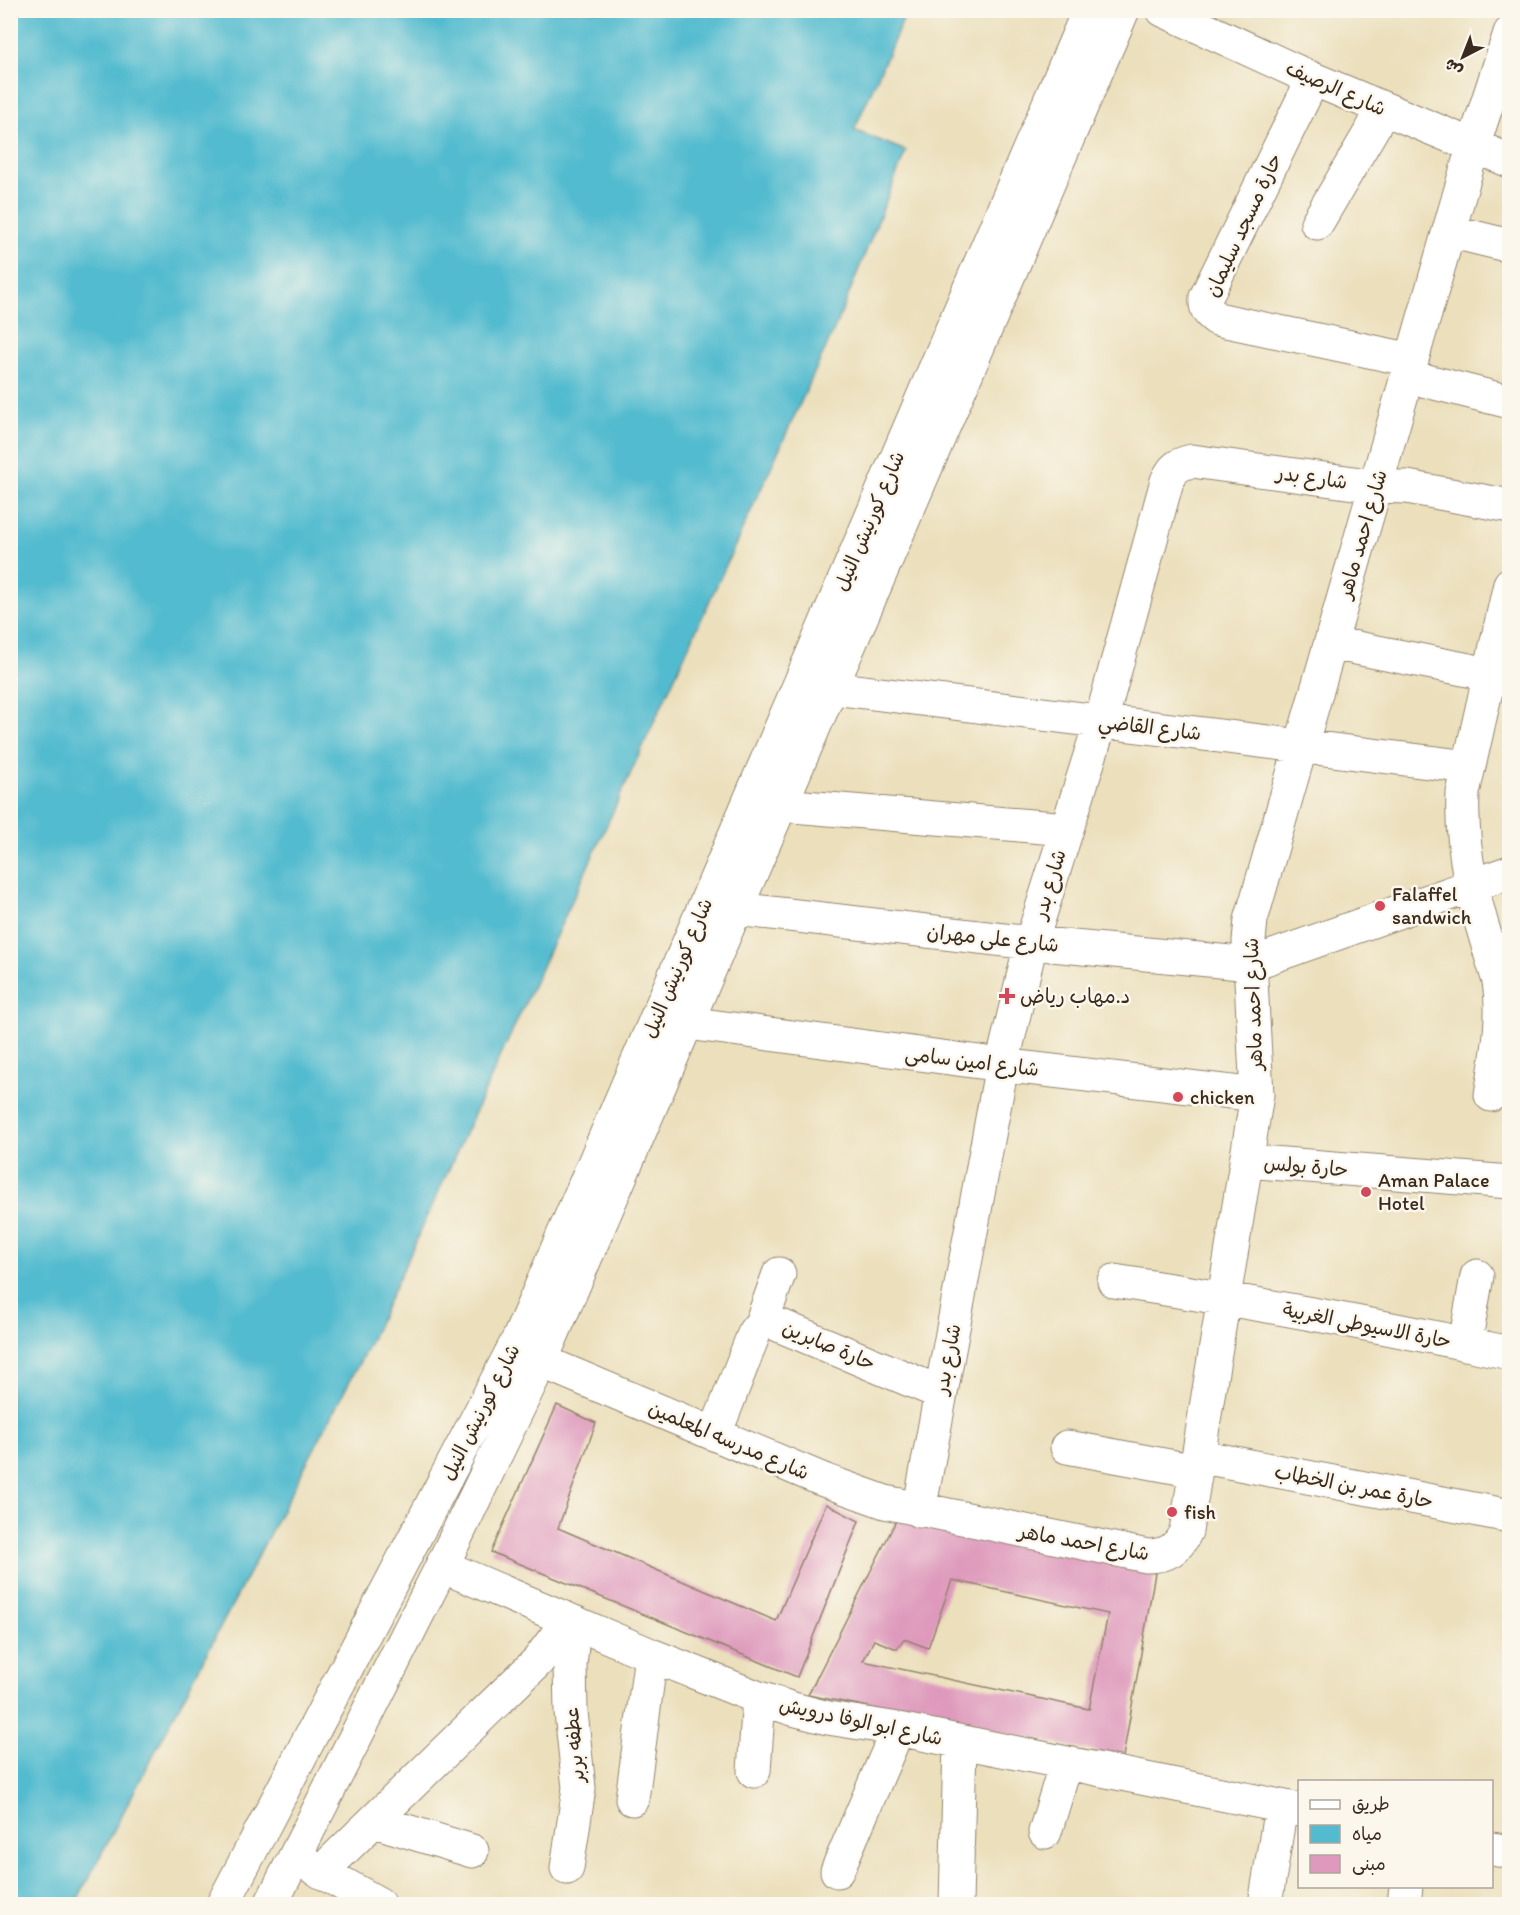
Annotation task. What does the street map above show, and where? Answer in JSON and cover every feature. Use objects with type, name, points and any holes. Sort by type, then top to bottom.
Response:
[{"type":"street","name":"شارع كورنيش النيل","points":[[222,1905],[519,1338],[1089,10]]},
{"type":"street","name":"شارع كورنيش النيل","points":[[271,1905],[308,1864],[442,1566],[541,1361],[1123,10]]},
{"type":"street","name":"شارع الرصيف","points":[[1164,10],[1314,79],[1509,161]]},
{"type":"street","name":"شارع احمد ماهر","points":[[919,1511],[1147,1556],[1160,1556],[1171,1551],[1186,1531],[1257,1095],[1249,940],[1251,920],[1473,147],[1509,33]]},
{"type":"street","name":"حارة مسجد سليمان","points":[[1314,79],[1206,297],[1206,306],[1209,314],[1217,319],[1410,368]]},
{"type":"street","points":[[1317,223],[1384,109]]},
{"type":"street","points":[[1449,231],[1509,246]]},
{"type":"street","points":[[1410,368],[1509,402]]},
{"type":"street","name":"شارع بدر","points":[[919,1511],[1002,1065],[1031,943],[1101,721],[1167,481],[1172,470],[1180,463],[1192,461],[1376,486]]},
{"type":"street","points":[[1376,486],[1407,487],[1509,506]]},
{"type":"street","points":[[1491,1095],[1502,1025],[1501,996],[1499,981],[1470,886],[1462,820],[1463,793],[1509,584]]},
{"type":"street","points":[[1331,643],[1490,674]]},
{"type":"street","name":"شارع القاضي","points":[[832,688],[1469,767]]},
{"type":"street","points":[[781,805],[1067,829]]},
{"type":"street","points":[[1251,964],[1509,872]]},
{"type":"street","name":"شارع على مهران","points":[[736,909],[1031,943],[1251,964]]},
{"type":"street","name":"شارع امين سامى","points":[[687,1023],[1002,1065],[1257,1095]]},
{"type":"street","name":"حارة بولس","points":[[1246,1161],[1509,1182]]},
{"type":"street","points":[[761,1324],[778,1274]]},
{"type":"street","points":[[1465,1344],[1477,1276]]},
{"type":"street","name":"حارة الاسيوطى الغربية","points":[[1114,1281],[1400,1329],[1509,1353]]},
{"type":"street","name":"حارة صابرين","points":[[715,1434],[755,1331],[761,1324],[769,1321],[941,1393]]},
{"type":"street","name":"شارع مدرسه المعلمين","points":[[541,1361],[853,1492],[919,1511]]},
{"type":"street","name":"حارة عمر بن الخطاب","points":[[1068,1447],[1197,1464],[1509,1516]]},
{"type":"street","name":"شارع ابو الوفا درويش","points":[[442,1566],[651,1655],[759,1698],[828,1718],[898,1729],[1290,1808]]},
{"type":"street","points":[[379,1905],[308,1864],[374,1821],[538,1661],[571,1621]]},
{"type":"street","name":"عطفه بربر","points":[[567,1868],[579,1788],[571,1712],[570,1665],[573,1636],[571,1621]]},
{"type":"street","points":[[632,1799],[651,1655]]},
{"type":"street","points":[[754,1771],[759,1698]]},
{"type":"street","points":[[837,1871],[898,1729]]},
{"type":"street","points":[[957,1905],[960,1742]]},
{"type":"street","points":[[1045,1832],[1066,1763]]},
{"type":"street","points":[[1265,1905],[1290,1808]]},
{"type":"street","points":[[374,1821],[472,1851]]},
{"type":"street","points":[[1493,1849],[1509,1852]]},
{"type":"street","points":[[1404,1905],[1406,1888]]},
{"type":"water","points":[[11,10],[907,11],[854,130],[906,151],[838,321],[365,1352],[75,1904],[10,1904]]},
{"type":"building","points":[[557,1405],[596,1423],[558,1528],[776,1621],[826,1504],[859,1521],[797,1677],[491,1552]]},
{"type":"building","points":[[897,1519],[1155,1573],[1123,1757],[808,1695]],"holes":[[[952,1580],[1108,1614],[1089,1709],[863,1661],[874,1640],[897,1649],[904,1639],[928,1648]]]},
{"type":"place","name":"Falaffel sandwich","points":[[1380,906]]},
{"type":"place","name":"د.مهاب رياض","points":[[1007,996]]},
{"type":"place","name":"chicken","points":[[1178,1097]]},
{"type":"place","name":"Aman Palace Hotel","points":[[1366,1192]]},
{"type":"place","name":"fish","points":[[1172,1512]]}]
